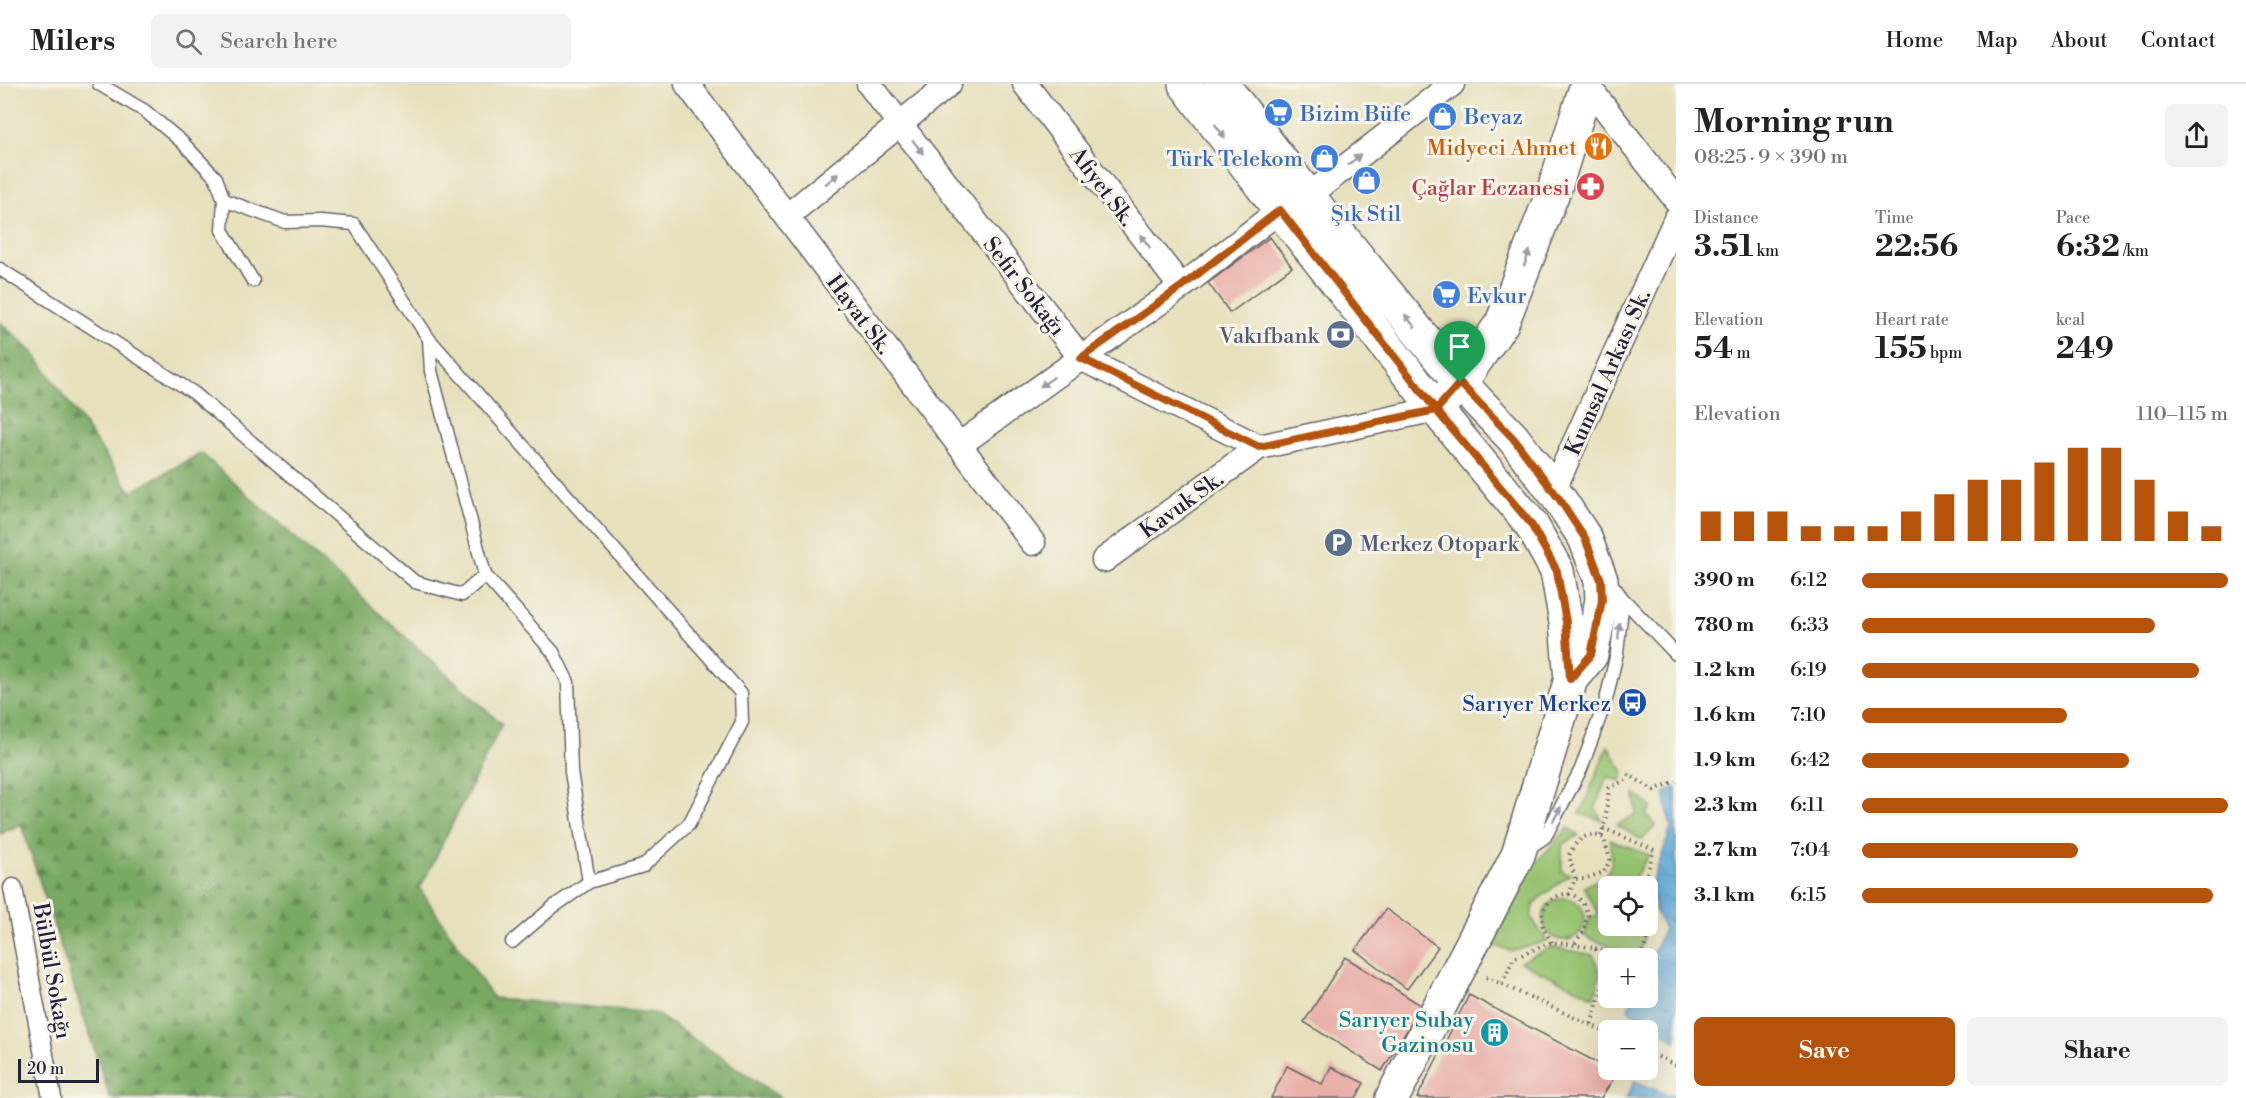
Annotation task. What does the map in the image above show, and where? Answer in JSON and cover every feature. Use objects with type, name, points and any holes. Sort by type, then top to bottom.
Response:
[{"type":"main road","points":[[1185,84],[1513,438],[1585,538],[1612,590],[1602,600],[1591,655],[1570,679]]},
{"type":"main road","points":[[1222,84],[1294,203],[1436,410],[1531,524],[1557,571],[1566,622],[1570,679],[1518,855],[1392,1098]]},
{"type":"main road","points":[[1436,410],[1460,383],[1502,323],[1555,187],[1581,91]]},
{"type":"street","name":"Hayat Sk.","points":[[687,84],[1033,543]]},
{"type":"street","name":"Sefir Sokağı","points":[[869,84],[1081,358],[1259,447]]},
{"type":"street","points":[[787,216],[949,84]]},
{"type":"street","name":"Afiyet Sk.","points":[[1025,84],[1181,287]]},
{"type":"street","points":[[959,445],[1181,287],[1452,84]]},
{"type":"street","points":[[1581,91],[1676,200]]},
{"type":"street","name":"Kumsal Arkası Sk.","points":[[1553,491],[1676,219]]},
{"type":"street","points":[[1259,447],[1436,410]]},
{"type":"street","name":"Kavuk Sk.","points":[[1104,560],[1259,447]]},
{"type":"street","name":"Bülbül Sokağı","points":[[13,888],[52,1098]]},
{"type":"lane","points":[[99,84],[145,111],[182,142],[216,178],[224,200],[222,230],[254,281]]},
{"type":"lane","points":[[224,200],[285,222],[320,221],[354,224],[429,339],[741,693],[742,722],[689,824],[643,866],[589,882],[553,907],[512,942]]},
{"type":"lane","points":[[0,269],[194,393],[415,582],[462,595],[485,576]]},
{"type":"lane","points":[[429,339],[431,371],[485,576],[553,652],[568,682],[571,772],[589,882]]},
{"type":"lane","points":[[1612,590],[1676,654]]},
{"type":"lane","points":[[1518,855],[1545,837],[1581,769],[1606,700],[1617,653],[1612,590]]},
{"type":"path","points":[[1601,836],[1609,788],[1626,780],[1629,775],[1654,790],[1676,781]]},
{"type":"path","points":[[1603,828],[1654,850],[1646,876]]},
{"type":"path","points":[[1569,895],[1575,879],[1569,855],[1574,844],[1585,836],[1596,834],[1601,836],[1604,838],[1610,860],[1604,872],[1584,879],[1575,879]]},
{"type":"path","points":[[1552,942],[1541,922],[1542,913],[1548,902],[1559,895],[1569,895],[1578,898],[1588,915],[1582,933],[1575,944]]},
{"type":"path","points":[[1502,983],[1514,958],[1552,942],[1598,949]]},
{"type":"path","points":[[1591,1025],[1607,971],[1594,948]]},
{"type":"path","points":[[1460,968],[1502,983],[1598,1028]]},
{"type":"path","points":[[1658,1057],[1676,1065]]},
{"type":"green space","points":[[0,322],[34,353],[131,492],[201,453],[502,724],[420,889],[493,998],[655,1013],[781,1098],[110,1098],[21,824],[0,834]]},
{"type":"green space","points":[[1608,746],[1624,772],[1621,781],[1607,777],[1595,809],[1602,820],[1580,814]]},
{"type":"green space","points":[[1635,794],[1652,807],[1646,815],[1656,825],[1642,840],[1617,825],[1636,814]]},
{"type":"green space","points":[[1568,828],[1579,835],[1562,845],[1562,872],[1570,874],[1534,903],[1531,917],[1547,941],[1512,951],[1495,946],[1487,928],[1516,884]]},
{"type":"green space","points":[[1610,840],[1649,855],[1636,876],[1602,876],[1609,870]]},
{"type":"green space","points":[[1598,879],[1598,913],[1584,887]]},
{"type":"green space","points":[[1564,898],[1579,904],[1585,919],[1579,934],[1564,940],[1549,934],[1543,919],[1549,904]]},
{"type":"green space","points":[[1598,915],[1598,936],[1643,936],[1644,940],[1640,948],[1614,948],[1584,936],[1590,917]]},
{"type":"green space","points":[[1551,947],[1593,955],[1598,968],[1595,997],[1520,962]]},
{"type":"water","points":[[1676,787],[1676,1041],[1658,1029],[1658,1020],[1644,1020],[1628,1009],[1658,1008],[1658,948],[1656,948],[1664,929],[1658,916],[1658,876],[1655,876],[1671,828],[1664,793]]},
{"type":"water","points":[[1635,1081],[1676,1098],[1626,1098]]},
{"type":"building","points":[[1270,237],[1292,267],[1230,313],[1208,283]]},
{"type":"building","points":[[1386,909],[1438,947],[1407,989],[1355,950]]},
{"type":"building","points":[[1345,957],[1422,1006],[1382,1071],[1304,1022]]},
{"type":"building","name":"Sarıyer Subay Gazinosu","points":[[1469,995],[1598,1063],[1598,1080],[1613,1080],[1601,1098],[1417,1098]]},
{"type":"building","points":[[1287,1066],[1322,1084],[1331,1067],[1364,1083],[1356,1098],[1271,1098]]},
{"type":"place","name":"Bizim Büfe","points":[[1279,113]]},
{"type":"place","name":"Beyaz","points":[[1443,116]]},
{"type":"place","name":"Midyeci Ahmet","points":[[1598,147]]},
{"type":"place","name":"Türk Telekom","points":[[1324,158]]},
{"type":"place","name":"Şık Stil","points":[[1366,181]]},
{"type":"place","name":"Çağlar Eczanesi","points":[[1591,187]]},
{"type":"place","name":"Evkur","points":[[1446,295]]},
{"type":"place","name":"Vakıfbank","points":[[1340,335]]},
{"type":"place","name":"Merkez Otopark","points":[[1339,543]]},
{"type":"place","name":"Sarıyer Merkez","points":[[1632,703]]},
{"type":"place","name":"Sarıyer Subay Gazinosu","points":[[1495,1032]]},
{"type":"route","points":[[1460,383],[1436,410],[1259,447],[1081,358],[1181,287],[1280,210],[1436,410],[1531,524],[1557,571],[1566,622],[1570,679],[1591,655],[1602,600],[1601,580],[1585,538],[1560,500],[1513,438],[1460,383]]}]
